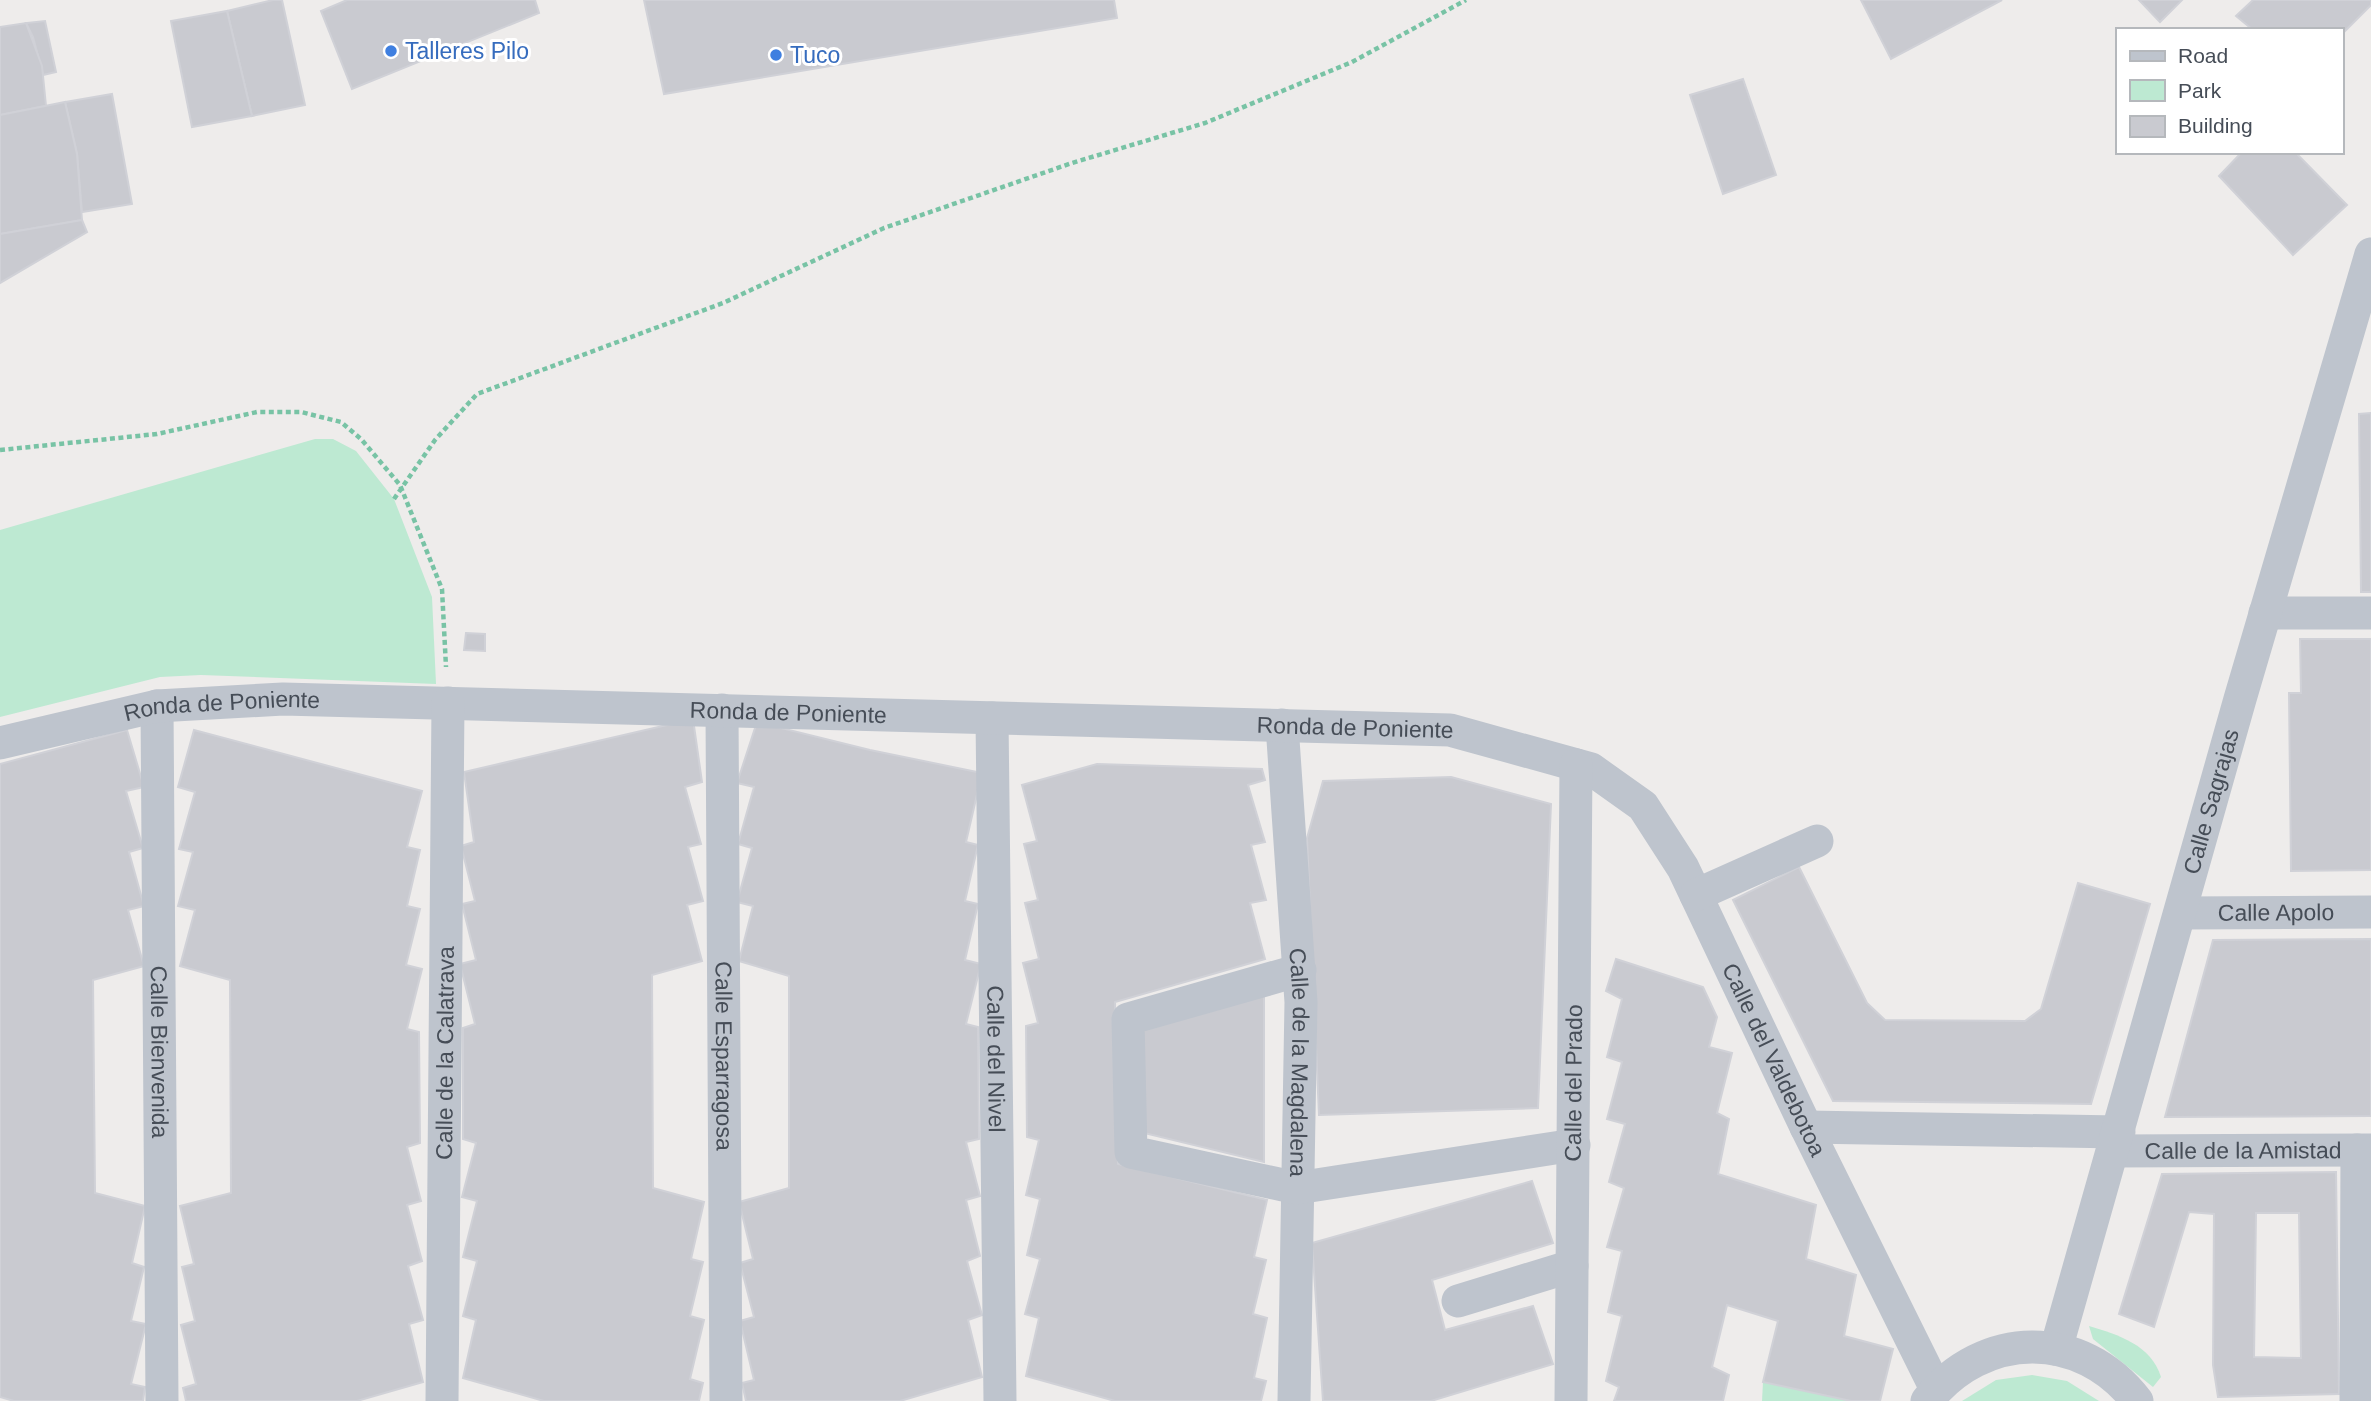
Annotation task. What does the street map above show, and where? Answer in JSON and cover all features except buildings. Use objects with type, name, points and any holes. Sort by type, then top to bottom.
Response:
[{"type":"street","name":"Calle Sagrajas","points":[[2056,1349],[2265,613],[2358,343],[2371,254]]},
{"type":"street","points":[[2265,613],[2371,613]]},
{"type":"street","name":"Ronda de Poniente","points":[[0,743],[157,706],[283,699],[1450,730],[1576,765]]},
{"type":"street","name":"Calle de la Calatrava","points":[[442,1401],[448,703]]},
{"type":"street","name":"Calle Bienvenida","points":[[157,706],[162,1401]]},
{"type":"street","name":"Calle Esparragosa","points":[[722,710],[726,1401]]},
{"type":"street","name":"Calle del Nivel","points":[[992,718],[1000,1401]]},
{"type":"street","name":"Calle de la Magdalena","points":[[1282,725],[1300,970],[1294,1401]]},
{"type":"street","name":"Calle del Valdebotoa","points":[[1576,765],[1591,769],[1643,806],[1683,868],[1932,1395]]},
{"type":"street","name":"Calle del Prado","points":[[1571,1401],[1576,765]]},
{"type":"street","points":[[1696,895],[1817,841]]},
{"type":"street","name":"Calle Apolo","points":[[2180,913],[2371,912]]},
{"type":"street","points":[[1300,970],[1128,1019],[1131,1152],[1297,1188],[1574,1145]]},
{"type":"street","name":"Calle de la Amistad","points":[[1805,1127],[2364,1150]]},
{"type":"street","points":[[2356,1401],[2364,1150]]},
{"type":"street","points":[[1458,1301],[1573,1266]]},
{"type":"street","points":[[1932,1395],[1948,1376],[1988,1354],[2034,1346],[2056,1349],[2100,1366],[2137,1401]]},
{"type":"path","points":[[394,499],[435,440],[477,394],[723,303],[884,228],[1072,163],[1205,123],[1352,62],[1466,0]]},
{"type":"path","points":[[0,450],[157,434],[257,412],[301,412],[341,422],[361,439],[400,485],[442,589],[448,703]]},
{"type":"green space","points":[[315,439],[333,439],[356,451],[394,499],[432,597],[436,684],[201,675],[160,677],[0,717],[0,530]]},
{"type":"green space","points":[[2089,1326],[2112,1333],[2142,1349],[2150,1357],[2161,1377],[2153,1387],[2093,1339]]},
{"type":"green space","points":[[2032,1375],[2067,1381],[2099,1401],[1962,1401],[1996,1380]]},
{"type":"green space","points":[[1763,1382],[1851,1401],[1762,1401]]},
{"type":"place","name":"Talleres Pilo","points":[[391,51]]},
{"type":"place","name":"Tuco","points":[[776,55]]}]
